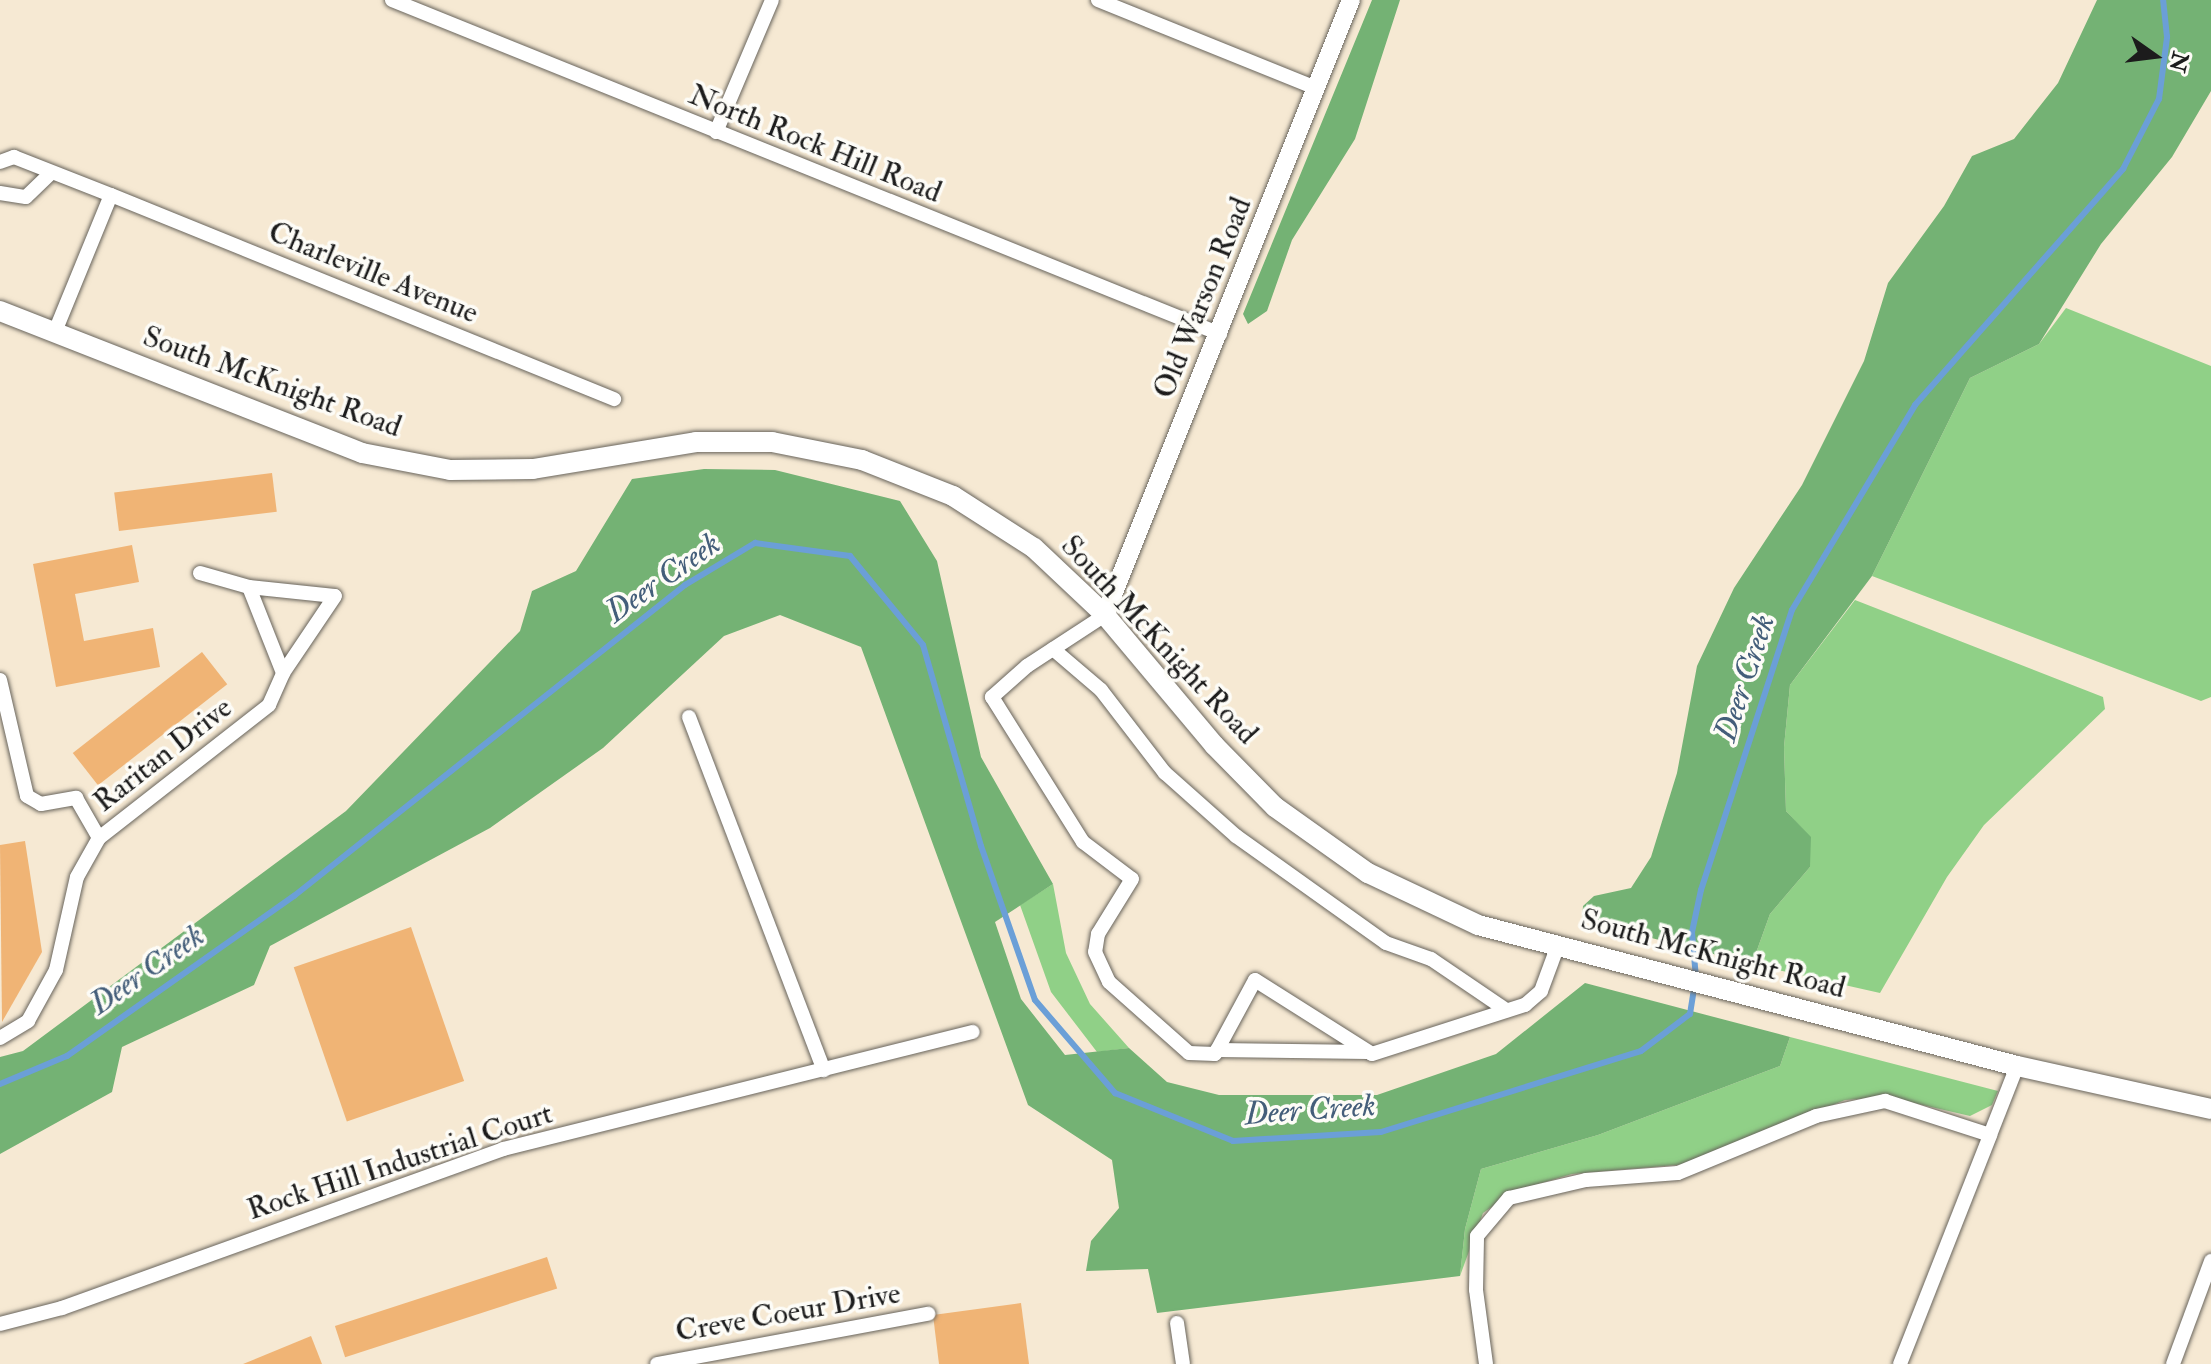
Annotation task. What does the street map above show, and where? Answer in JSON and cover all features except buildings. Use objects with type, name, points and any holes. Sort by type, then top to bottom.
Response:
[{"type":"main road","name":"South McKnight Road","points":[[0,311],[362,453],[450,470],[533,469],[696,442],[772,442],[862,460],[965,503],[1034,548],[1105,615],[1275,807],[1368,873],[1478,925],[2017,1066],[2211,1109]]},
{"type":"street","name":"North Rock Hill Road","points":[[392,0],[1220,334]]},
{"type":"street","points":[[716,132],[772,0]]},
{"type":"street","points":[[1098,0],[1316,88]]},
{"type":"street","name":"Old Warson Road","points":[[1105,615],[1220,334],[1351,0]]},
{"type":"street","name":"Charleville Avenue","points":[[0,162],[14,157],[614,399]]},
{"type":"street","points":[[0,193],[13,199],[26,197],[51,173]]},
{"type":"street","points":[[54,334],[111,195]]},
{"type":"street","points":[[200,573],[249,587],[283,673]]},
{"type":"street","name":"Raritan Drive","points":[[0,1038],[28,1021],[56,970],[77,877],[99,838],[269,705],[283,673],[335,596],[249,587]]},
{"type":"street","points":[[1105,615],[1053,649],[992,697],[1083,842],[1132,879],[1098,934],[1095,952],[1109,982],[1189,1053],[1217,1050],[1368,1052],[1525,1005],[1541,991],[1558,945]]},
{"type":"street","points":[[1053,649],[1101,690],[1165,773],[1236,836],[1386,943],[1431,959],[1506,1010]]},
{"type":"street","points":[[0,680],[27,796],[41,804],[76,798],[99,838]]},
{"type":"street","points":[[689,717],[824,1070]]},
{"type":"street","points":[[1217,1050],[1255,980],[1368,1052]]},
{"type":"street","name":"Rock Hill Industrial Court","points":[[0,1324],[62,1308],[503,1149],[973,1032]]},
{"type":"street","points":[[1900,1364],[2017,1066]]},
{"type":"street","points":[[1486,1364],[1476,1290],[1477,1236],[1509,1198],[1586,1180],[1678,1173],[1816,1116],[1885,1101],[1990,1135]]},
{"type":"street","points":[[2173,1364],[2211,1261]]},
{"type":"street","name":"Creve Coeur Drive","points":[[657,1364],[928,1314]]},
{"type":"street","points":[[1177,1323],[1183,1364]]},
{"type":"green space","points":[[1372,0],[1400,0],[1355,139],[1292,240],[1267,311],[1248,324],[1243,314]]},
{"type":"green space","points":[[2097,0],[2211,0],[2211,91],[2172,157],[2101,244],[2039,344],[1970,378],[1872,576],[1790,685],[1784,747],[1786,811],[1811,837],[1810,867],[1770,914],[1752,964],[1582,920],[1583,906],[1594,896],[1631,888],[1651,857],[1677,773],[1697,666],[1734,588],[1802,485],[1864,361],[1888,283],[1944,206],[1972,156],[2014,139],[2058,83]]},
{"type":"green space","points":[[2066,308],[2211,366],[2211,697],[2201,701],[1872,576],[1970,378],[2039,344]]},
{"type":"green space","points":[[704,469],[775,470],[900,501],[937,561],[981,757],[1053,884],[995,922],[1021,999],[1065,1055],[1129,1048],[1167,1082],[1219,1095],[1377,1095],[1496,1054],[1585,983],[1790,1037],[1780,1066],[1598,1135],[1481,1169],[1465,1229],[1460,1276],[1157,1313],[1148,1269],[1086,1271],[1091,1241],[1119,1208],[1112,1160],[1028,1105],[861,647],[780,615],[724,636],[603,748],[490,828],[270,946],[254,985],[122,1047],[112,1092],[0,1154],[0,1057],[23,1051],[346,811],[520,631],[532,591],[576,571],[632,479]]},
{"type":"green space","points":[[1855,600],[2103,697],[2105,709],[1984,825],[1947,877],[1880,993],[1752,964],[1770,914],[1810,867],[1810,837],[1786,811],[1784,747],[1790,685]]},
{"type":"green space","points":[[1053,884],[1066,953],[1090,1004],[1129,1048],[1097,1052],[1051,992],[1020,905]]},
{"type":"green space","points":[[1790,1037],[1998,1091],[1992,1105],[1970,1116],[1888,1097],[1845,1100],[1687,1164],[1572,1174],[1515,1191],[1483,1213],[1460,1276],[1465,1229],[1481,1169],[1598,1135],[1780,1066]]},
{"type":"waterway","name":"Deer Creek","points":[[0,1084],[67,1056],[294,896],[685,585],[755,543],[850,556],[923,645],[981,846],[1035,1000],[1115,1093],[1233,1141],[1381,1132],[1641,1051],[1690,1014],[1696,978],[1692,932],[1701,890],[1792,610],[1915,405],[2123,169],[2159,99],[2167,37],[2163,0]]}]
